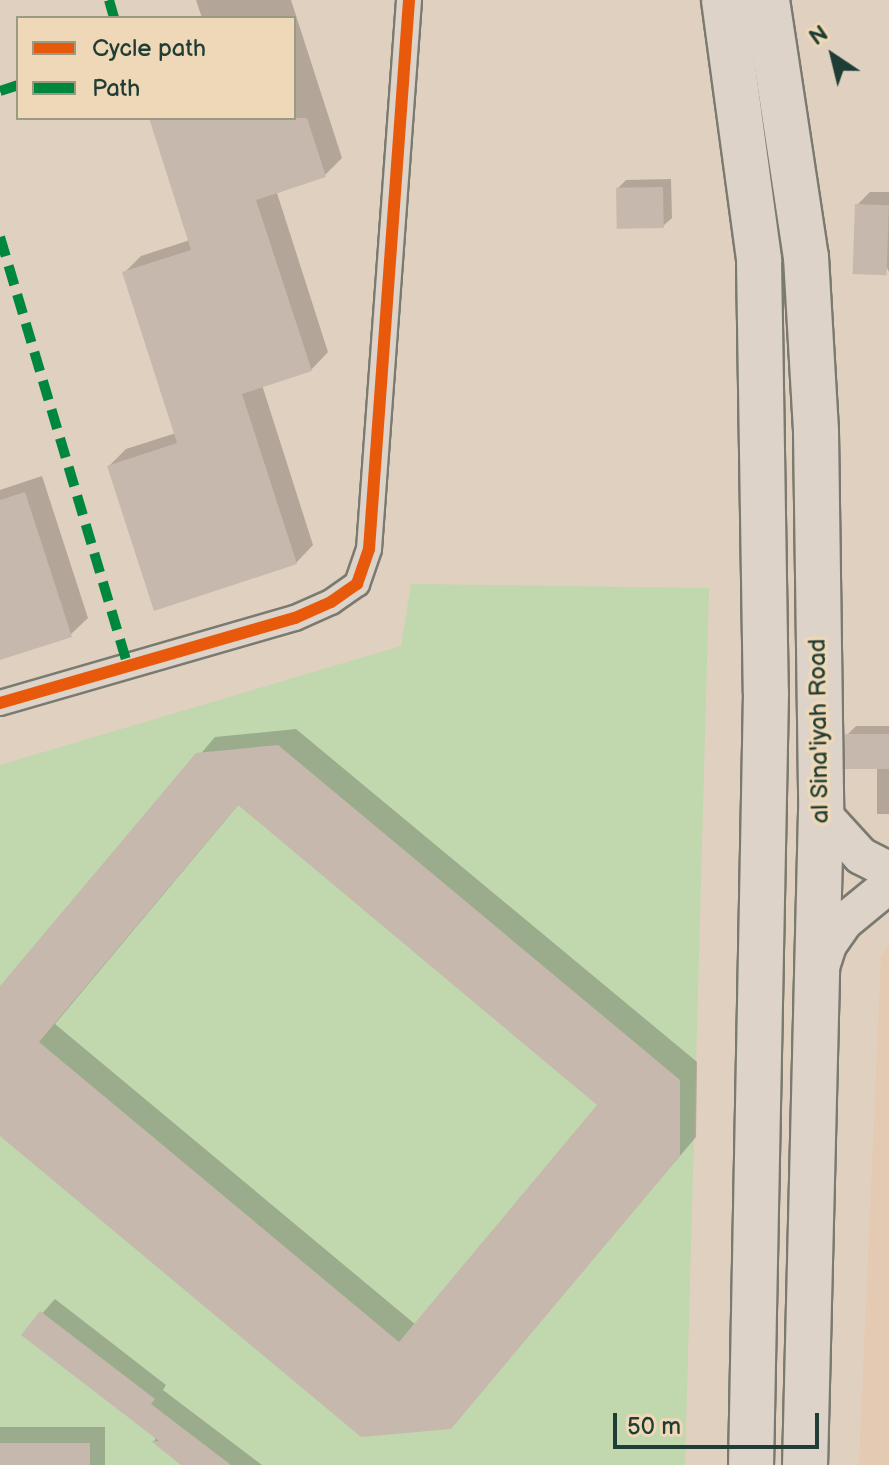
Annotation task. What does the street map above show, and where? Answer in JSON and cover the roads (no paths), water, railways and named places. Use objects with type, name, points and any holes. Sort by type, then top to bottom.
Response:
[{"type":"highway","points":[[724,0],[759,275],[766,693],[751,1465]]},
{"type":"highway","name":"al Sina'iyah Road","points":[[767,0],[806,257],[816,432],[821,812],[805,1465]]},
{"type":"main road","points":[[821,812],[861,856],[889,870]]},
{"type":"main road","points":[[817,979],[828,945],[845,921],[889,885]]},
{"type":"street","points":[[0,703],[295,618],[331,602],[357,584],[369,549],[409,0]]}]
